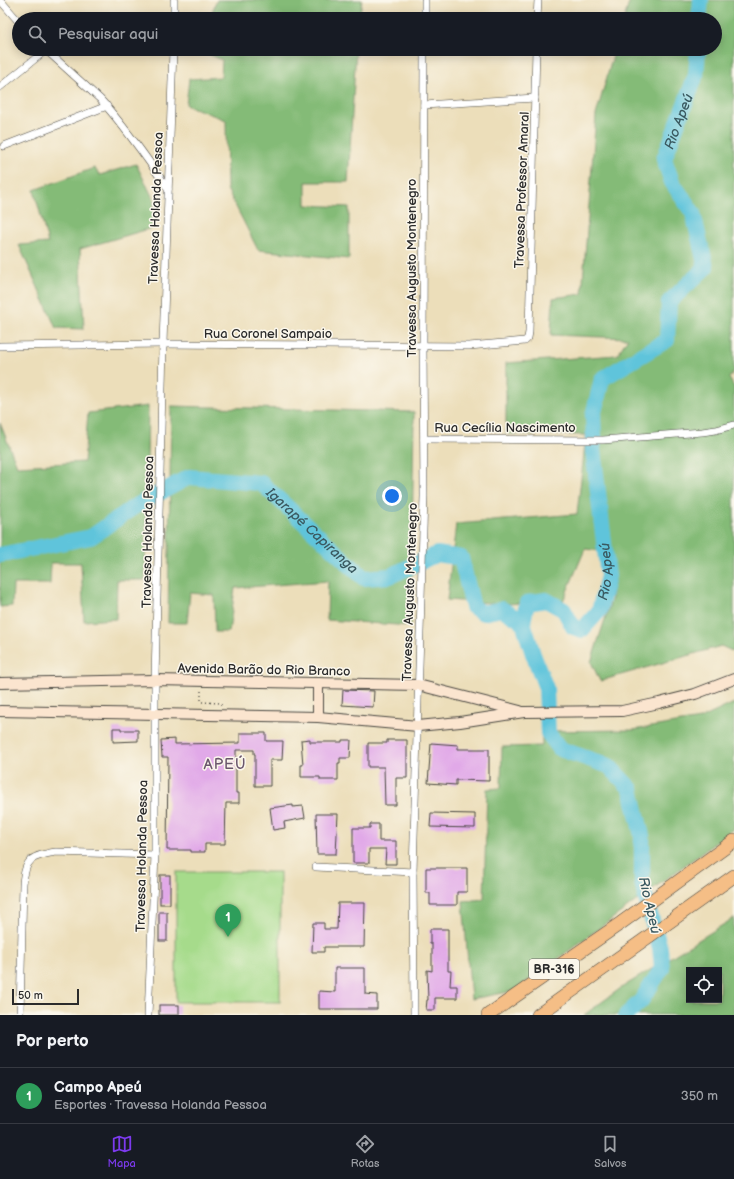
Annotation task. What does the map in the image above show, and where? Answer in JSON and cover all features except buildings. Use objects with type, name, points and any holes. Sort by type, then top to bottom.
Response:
[{"type":"highway","name":"BR-316","points":[[488,1015],[621,923],[734,841]]},
{"type":"highway","name":"BR-316","points":[[538,1015],[734,876]]},
{"type":"main road","name":"Avenida Barão do Rio Branco","points":[[0,711],[318,717],[418,726],[460,722],[529,712],[622,710],[695,694],[734,679]]},
{"type":"main road","name":"Avenida Barão do Rio Branco","points":[[0,683],[155,680],[418,685],[529,712]]},
{"type":"main road","points":[[318,683],[318,717]]},
{"type":"street","points":[[0,0],[12,14]]},
{"type":"street","points":[[174,0],[174,12]]},
{"type":"street","points":[[425,0],[425,12]]},
{"type":"street","points":[[537,12],[538,0]]},
{"type":"street","points":[[0,87],[37,56]]},
{"type":"street","points":[[53,56],[107,106],[144,154],[168,189]]},
{"type":"street","name":"Travessa Holanda Pessoa","points":[[148,1015],[155,855],[155,680],[163,344],[173,56]]},
{"type":"street","name":"Travessa Augusto Montenegro","points":[[414,1015],[413,872],[423,545],[424,56]]},
{"type":"street","name":"Travessa Professor Amaral","points":[[529,332],[536,56]]},
{"type":"street","points":[[424,105],[535,98]]},
{"type":"street","points":[[4,146],[107,106]]},
{"type":"street","name":"Rua Coronel Sampaio","points":[[0,346],[163,344],[469,346],[525,341],[528,338],[529,332]]},
{"type":"street","name":"Rua Cecília Nascimento","points":[[424,439],[603,440],[702,432],[734,425]]},
{"type":"street","points":[[20,1015],[24,869],[35,857],[56,852],[155,855]]},
{"type":"street","points":[[316,867],[413,872]]},
{"type":"path","points":[[201,681],[201,702],[221,703],[221,716]]},
{"type":"green space","points":[[217,0],[362,0],[360,12],[212,12]]},
{"type":"green space","points":[[630,0],[734,0],[734,371],[729,378],[734,387],[734,652],[721,646],[600,681],[591,662],[612,598],[610,552],[585,549],[563,601],[504,604],[447,600],[456,524],[577,514],[586,435],[506,434],[506,363],[617,355],[628,338],[551,335],[553,298],[582,294],[596,115],[613,56],[722,56],[722,12],[626,12]]},
{"type":"green space","points":[[213,56],[356,56],[348,182],[306,182],[306,205],[349,207],[349,259],[258,250],[227,189],[226,120],[186,105],[189,79],[221,77],[222,60]]},
{"type":"green space","points":[[136,164],[154,200],[152,228],[80,249],[84,329],[56,328],[19,245],[48,243],[34,190],[94,168],[100,175]]},
{"type":"green space","points":[[148,406],[145,580],[117,580],[116,619],[84,621],[81,563],[51,563],[50,584],[13,584],[12,606],[0,607],[0,423],[17,466],[84,462],[88,413]]},
{"type":"green space","points":[[171,406],[414,412],[411,626],[327,620],[328,581],[235,588],[229,632],[215,632],[214,595],[190,593],[187,623],[168,623]]},
{"type":"green space","points":[[734,703],[734,829],[514,991],[471,999],[463,901],[484,899],[487,789],[501,788],[502,747],[542,746],[542,731],[633,730],[700,719]]},
{"type":"green space","points":[[176,872],[280,872],[280,1002],[176,1002]]},
{"type":"green space","points":[[734,918],[734,1015],[584,1015],[621,988]]},
{"type":"waterway","name":"Rio Apeú","points":[[700,12],[701,0]]},
{"type":"waterway","name":"Rio Apeú","points":[[626,1015],[641,1001],[662,968],[660,948],[642,882],[642,836],[631,789],[609,766],[560,749],[548,733],[546,688],[523,622],[527,603],[546,600],[564,610],[573,627],[582,630],[599,611],[608,576],[593,449],[593,416],[602,379],[667,340],[669,302],[706,267],[693,213],[672,182],[664,159],[696,75],[697,56]]},
{"type":"waterway","name":"Igarapé Capiranga","points":[[0,555],[91,537],[134,507],[189,477],[261,483],[364,578],[390,576],[437,554],[461,558],[473,607],[483,613],[502,609],[523,622]]},
{"type":"place","name":"Campo Apeú","points":[[228,937]]},
{"type":"district","name":"APEÚ","points":[[225,764]]}]
